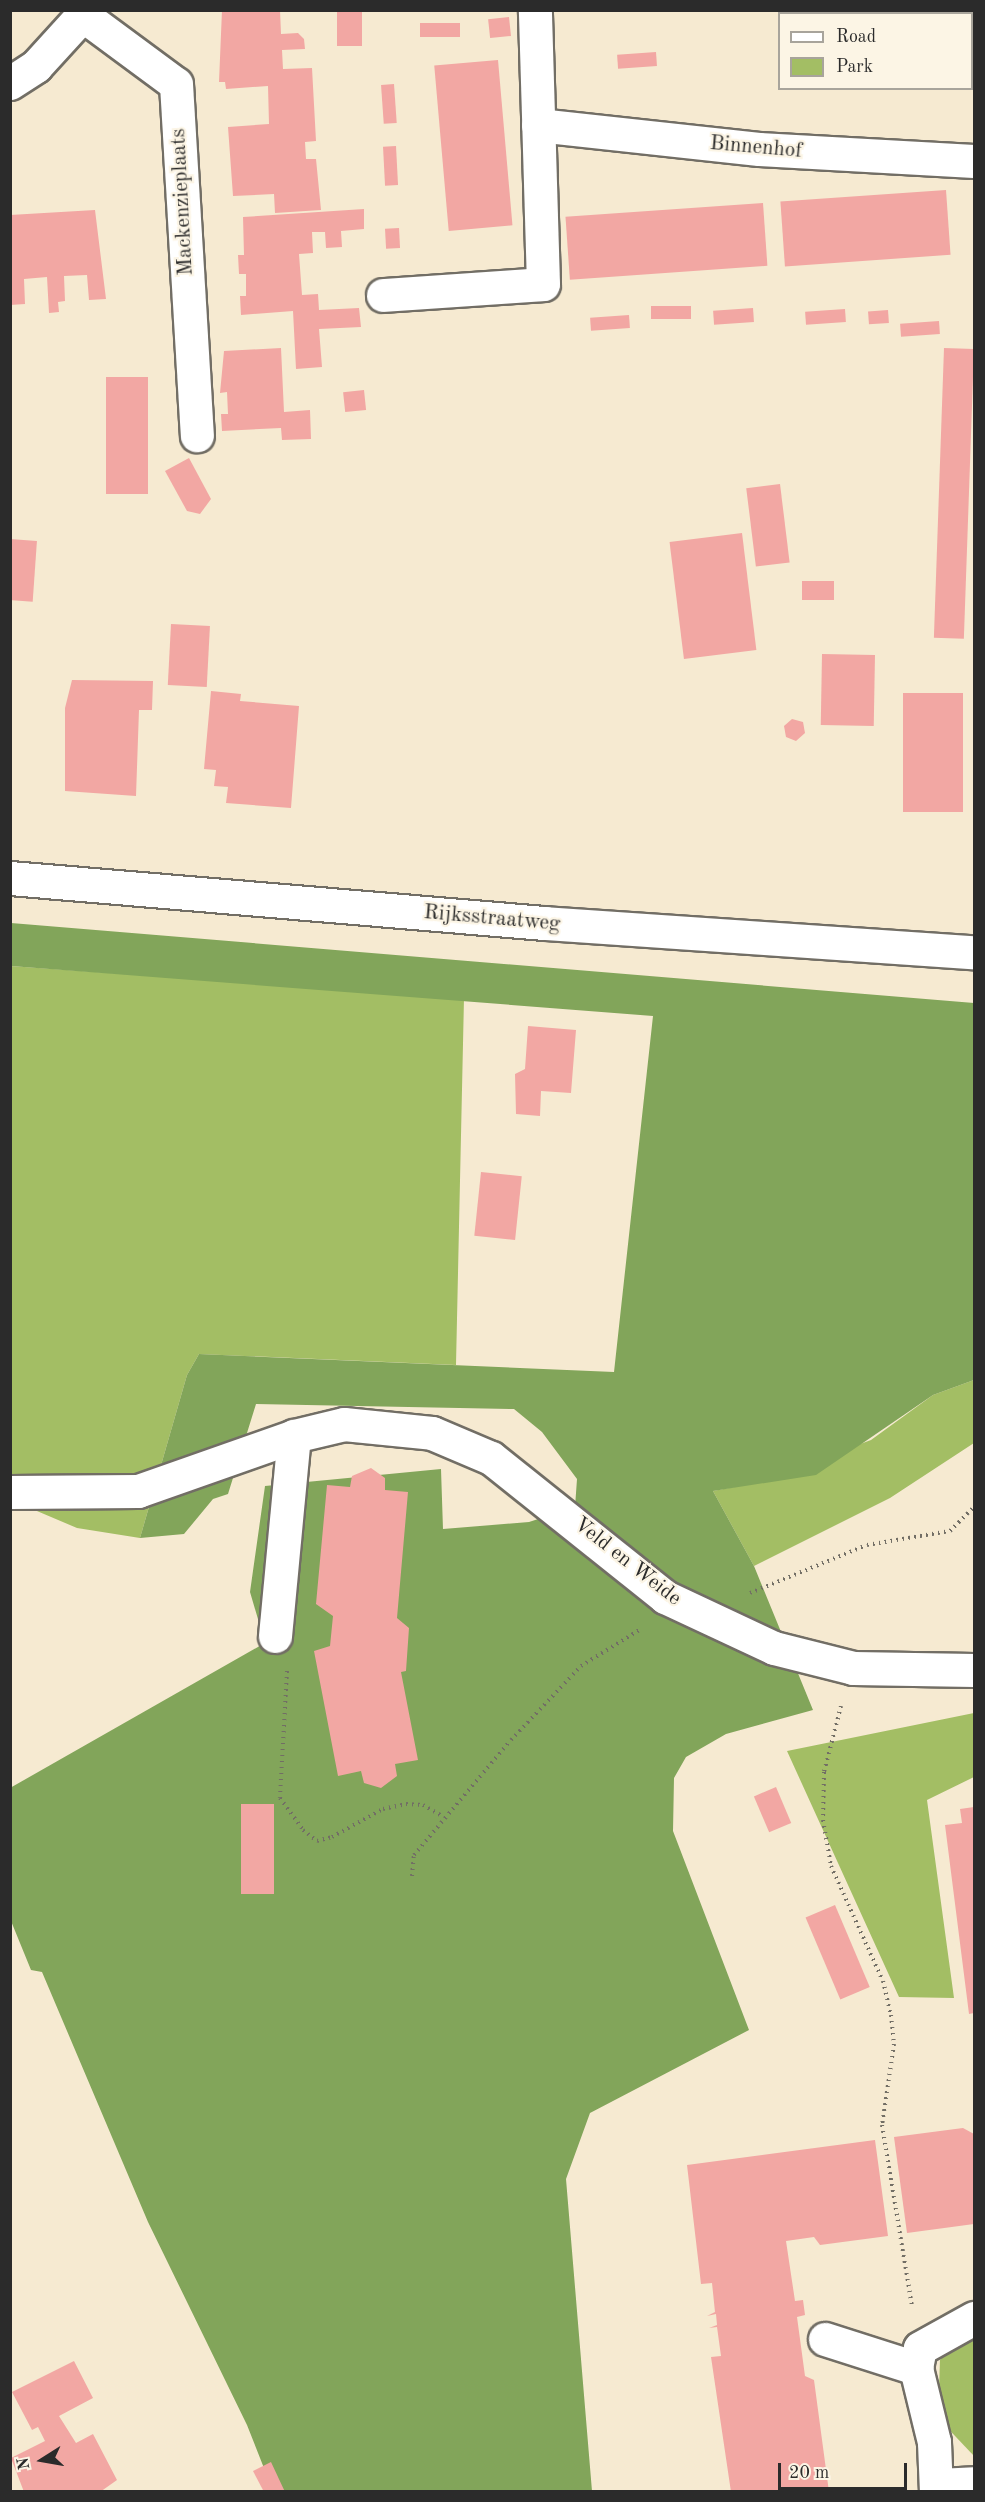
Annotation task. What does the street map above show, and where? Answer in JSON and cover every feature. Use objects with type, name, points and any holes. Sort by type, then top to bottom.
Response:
[{"type":"street","points":[[383,295],[543,284],[535,10]]},
{"type":"street","points":[[10,83],[36,66],[85,13]]},
{"type":"street","name":"Mackenzieplaats","points":[[85,13],[176,84],[197,435]]},
{"type":"street","name":"Binnenhof","points":[[538,126],[759,149],[975,161]]},
{"type":"street","name":"Rijksstraatweg","points":[[10,878],[532,922],[975,952]]},
{"type":"street","name":"Veld en Weide","points":[[10,1492],[138,1491],[294,1436],[366,1424],[432,1433],[464,1444],[541,1494],[624,1565],[697,1614],[774,1648],[853,1668],[975,1670]]},
{"type":"street","points":[[275,1636],[294,1436]]},
{"type":"street","points":[[825,2339],[918,2358],[975,2318]]},
{"type":"street","points":[[918,2358],[937,2488],[975,2483]]},
{"type":"path","points":[[412,1876],[414,1855],[444,1817],[582,1666],[608,1645],[697,1614],[783,1576],[867,1545],[950,1531],[975,1508]]},
{"type":"path","points":[[275,1636],[289,1644],[279,1785],[289,1815],[317,1841],[406,1804],[423,1805],[444,1817]]},
{"type":"path","points":[[853,1668],[825,1772],[823,1820],[831,1866],[883,1981],[891,2015],[894,2044],[882,2125],[918,2358]]},
{"type":"green space","points":[[11,923],[974,1003],[974,1380],[933,1395],[816,1475],[713,1491],[754,1566],[813,1710],[726,1734],[686,1757],[674,1778],[673,1831],[749,2030],[590,2113],[566,2179],[592,2491],[273,2491],[247,2425],[148,2222],[42,1972],[31,1970],[11,1921],[10,1788],[265,1643],[250,1592],[265,1486],[441,1469],[443,1529],[529,1522],[575,1507],[577,1479],[542,1432],[514,1409],[256,1404],[228,1494],[213,1499],[184,1534],[140,1538],[187,1375],[199,1354],[614,1372],[653,1016],[11,966]]},
{"type":"green space","points":[[10,966],[464,998],[456,1365],[199,1354],[187,1375],[140,1538],[77,1528],[11,1500]]},
{"type":"green space","points":[[974,1380],[974,1443],[890,1498],[754,1566],[713,1491],[755,1483],[871,1440],[933,1395]]},
{"type":"green space","points":[[974,1713],[974,1777],[927,1800],[954,1998],[899,1997],[787,1751]]},
{"type":"green space","points":[[974,2335],[974,2456],[938,2418],[940,2360],[954,2341]]},
{"type":"building","points":[[222,10],[280,10],[281,34],[298,33],[304,39],[305,49],[282,50],[283,69],[312,68],[316,141],[305,142],[306,159],[316,159],[321,210],[275,213],[274,194],[233,196],[228,127],[269,124],[268,86],[226,89],[225,82],[219,82]]},
{"type":"building","points":[[337,10],[362,10],[362,46],[337,46]]},
{"type":"building","points":[[927,10],[967,10],[947,12],[927,12]]},
{"type":"building","points":[[509,17],[511,36],[490,38],[488,19]]},
{"type":"building","points":[[420,23],[460,23],[460,37],[420,37]]},
{"type":"building","points":[[656,52],[657,66],[618,69],[617,55]]},
{"type":"building","points":[[498,60],[512,225],[449,231],[434,66]]},
{"type":"building","points":[[394,84],[397,123],[384,124],[381,85]]},
{"type":"building","points":[[396,146],[398,185],[385,186],[383,147]]},
{"type":"building","points":[[946,190],[951,255],[785,266],[780,202]]},
{"type":"building","points":[[763,203],[767,266],[570,280],[565,217]]},
{"type":"building","points":[[364,209],[364,229],[341,231],[342,247],[326,248],[325,232],[312,232],[313,253],[299,254],[302,295],[318,294],[319,310],[359,308],[361,327],[319,329],[322,367],[296,369],[293,311],[241,315],[240,296],[246,296],[246,274],[239,274],[238,255],[244,255],[243,217]]},
{"type":"building","points":[[95,210],[106,299],[89,300],[87,275],[64,276],[65,301],[58,302],[59,312],[49,313],[47,277],[24,279],[25,304],[10,305],[10,215]]},
{"type":"building","points":[[399,228],[400,248],[386,249],[385,229]]},
{"type":"building","points":[[651,306],[691,306],[691,319],[651,319]]},
{"type":"building","points":[[753,308],[754,322],[714,325],[713,311]]},
{"type":"building","points":[[845,309],[846,322],[806,325],[805,312]]},
{"type":"building","points":[[888,310],[889,323],[869,324],[868,311]]},
{"type":"building","points":[[629,315],[630,328],[591,331],[590,318]]},
{"type":"building","points":[[939,321],[940,334],[901,337],[900,324]]},
{"type":"building","points":[[281,348],[284,412],[310,410],[311,439],[282,440],[281,428],[222,431],[221,414],[228,414],[227,392],[220,393],[224,351]]},
{"type":"building","points":[[944,348],[974,349],[964,639],[934,638]]},
{"type":"building","points":[[106,377],[148,377],[148,494],[106,494]]},
{"type":"building","points":[[364,390],[366,410],[345,412],[343,392]]},
{"type":"building","points":[[189,458],[211,499],[200,514],[187,511],[165,471]]},
{"type":"building","points":[[780,484],[790,562],[756,567],[746,488]]},
{"type":"building","points":[[742,533],[756,650],[684,659],[670,542]]},
{"type":"building","points":[[10,539],[37,541],[33,602],[10,600]]},
{"type":"building","points":[[802,581],[834,581],[834,600],[802,600]]},
{"type":"building","points":[[171,624],[210,626],[207,687],[168,685]]},
{"type":"building","points":[[822,654],[875,655],[874,726],[821,725]]},
{"type":"building","points":[[72,680],[153,681],[152,710],[139,710],[136,796],[65,791],[65,708]]},
{"type":"building","points":[[211,691],[241,694],[240,701],[299,706],[291,808],[226,803],[228,787],[214,786],[216,770],[204,769]]},
{"type":"building","points":[[903,693],[963,693],[963,812],[903,812]]},
{"type":"building","points":[[792,719],[803,722],[805,733],[796,741],[786,737],[784,726]]},
{"type":"building","points":[[528,1026],[576,1030],[571,1093],[541,1091],[540,1116],[516,1114],[515,1074],[525,1069]]},
{"type":"building","points":[[481,1172],[522,1176],[515,1240],[474,1236]]},
{"type":"building","points":[[371,1468],[385,1478],[385,1490],[408,1492],[397,1618],[409,1628],[406,1671],[401,1672],[418,1760],[395,1764],[397,1776],[381,1788],[364,1783],[361,1771],[338,1776],[314,1651],[330,1646],[333,1616],[316,1604],[327,1485],[350,1487],[352,1476]]},
{"type":"building","points":[[776,1787],[791,1823],[769,1832],[754,1796]]},
{"type":"building","points":[[241,1804],[274,1804],[274,1894],[241,1894]]},
{"type":"building","points":[[974,1807],[974,2013],[969,2014],[945,1825],[962,1823],[960,1809]]},
{"type":"building","points":[[835,1905],[870,1987],[840,1999],[806,1918]]},
{"type":"building","points":[[963,2128],[974,2134],[974,2224],[907,2233],[894,2137]]},
{"type":"building","points":[[875,2140],[888,2236],[820,2245],[814,2237],[786,2241],[795,2301],[803,2300],[805,2315],[797,2317],[805,2376],[814,2380],[829,2492],[731,2492],[711,2357],[721,2356],[717,2327],[709,2328],[717,2325],[716,2314],[707,2316],[715,2312],[712,2283],[701,2284],[687,2165]]},
{"type":"building","points":[[74,2361],[93,2398],[59,2416],[76,2443],[93,2434],[117,2480],[100,2492],[24,2492],[11,2458],[45,2441],[38,2427],[32,2430],[12,2392]]},
{"type":"building","points":[[271,2462],[285,2492],[264,2492],[253,2471]]}]
